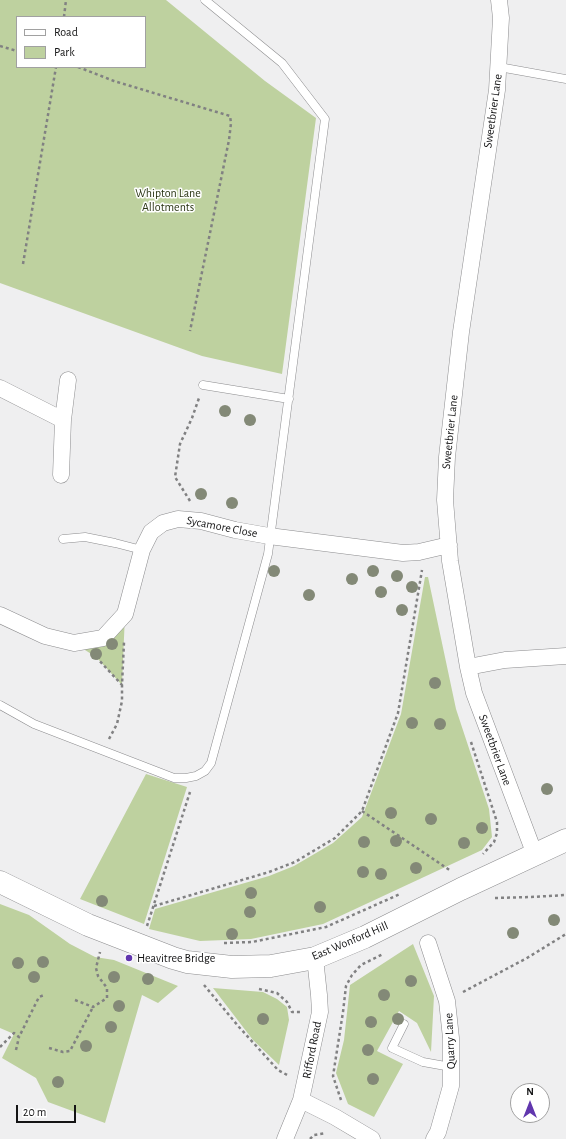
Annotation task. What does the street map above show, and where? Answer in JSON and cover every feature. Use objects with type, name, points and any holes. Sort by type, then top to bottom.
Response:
[{"type":"main road","name":"East Wonford Hill","points":[[0,882],[108,933],[172,958],[187,962],[232,967],[271,966],[315,958],[365,937],[457,880],[535,855],[566,840]]},
{"type":"street","name":"Sweetbrier Lane","points":[[499,0],[501,18],[499,67],[461,332],[447,457],[445,500],[450,561],[468,667],[474,693],[535,855]]},
{"type":"street","points":[[60,475],[63,420],[68,380]]},
{"type":"street","points":[[0,388],[63,420]]},
{"type":"street","name":"Sycamore Close","points":[[0,615],[45,636],[74,643],[103,638],[125,614],[142,550],[151,532],[163,523],[178,519],[202,521],[235,530],[269,536],[403,553],[419,552],[449,545]]},
{"type":"street","points":[[468,667],[505,660],[566,656]]},
{"type":"street","name":"Quarry Lane","points":[[428,943],[447,1001],[451,1038],[451,1086],[438,1132],[434,1139]]},
{"type":"street","name":"Rifford Road","points":[[285,1139],[303,1093],[320,1012],[315,958]]},
{"type":"street","points":[[303,1093],[335,1117],[372,1139]]},
{"type":"lane","points":[[0,705],[34,724],[174,778],[196,776],[205,771],[212,764],[268,554],[269,536],[325,119],[282,63],[205,0]]},
{"type":"lane","points":[[499,67],[566,79]]},
{"type":"lane","points":[[203,384],[288,399]]},
{"type":"lane","points":[[63,539],[85,537],[142,550]]},
{"type":"lane","points":[[404,1024],[392,1048],[423,1062],[451,1067]]},
{"type":"path","points":[[64,16],[66,0]]},
{"type":"path","points":[[0,46],[16,51]]},
{"type":"path","points":[[23,264],[56,68]]},
{"type":"path","points":[[81,68],[114,81],[230,116],[232,123],[229,140],[190,330]]},
{"type":"path","points":[[202,521],[176,477],[180,444],[192,418],[203,384]]},
{"type":"path","points":[[154,906],[269,872],[295,862],[335,838],[362,811],[398,712],[422,570]]},
{"type":"path","points":[[104,750],[117,724],[122,701],[125,614]]},
{"type":"path","points":[[74,643],[96,656],[122,685]]},
{"type":"path","points":[[469,736],[496,822],[497,833],[494,842],[484,854],[478,857]]},
{"type":"path","points":[[141,946],[196,776]]},
{"type":"path","points":[[362,811],[457,880]]},
{"type":"path","points":[[445,874],[457,880]]},
{"type":"path","points":[[221,943],[252,942],[326,927],[403,893]]},
{"type":"path","points":[[489,900],[495,897],[566,895]]},
{"type":"path","points":[[50,1048],[63,1052],[70,1051],[93,1007],[107,998],[107,988],[98,976],[96,968],[108,933]]},
{"type":"path","points":[[447,1001],[527,958],[566,934]]},
{"type":"path","points":[[342,1104],[333,1076],[344,1012],[346,986],[352,975],[361,965],[389,951]]},
{"type":"path","points":[[208,982],[201,981],[238,1027],[278,1070],[303,1093]]},
{"type":"path","points":[[257,989],[277,993],[287,1002],[292,1012],[344,1012]]},
{"type":"path","points":[[16,1050],[19,1037],[39,997],[44,994]]},
{"type":"path","points":[[75,1000],[93,1007]]},
{"type":"path","points":[[0,1047],[14,1033],[19,1037]]},
{"type":"path","points":[[310,1139],[314,1135],[329,1133],[330,1129]]},
{"type":"green space","name":"Whipton Lane Allotments","points":[[0,0],[166,0],[265,81],[316,118],[282,374],[202,356],[0,283]]},
{"type":"green space","points":[[425,577],[428,577],[456,709],[489,809],[492,837],[482,850],[323,924],[251,939],[200,941],[149,929],[155,909],[269,876],[294,866],[333,843],[362,817],[401,714]]},
{"type":"green space","points":[[125,614],[122,685],[96,657],[74,643],[103,638]]},
{"type":"green space","points":[[146,774],[187,787],[144,924],[80,899]]},
{"type":"green space","points":[[0,904],[29,915],[70,944],[95,957],[114,960],[178,986],[158,1003],[142,995],[105,1123],[48,1102],[36,1078],[2,1058],[14,1034],[0,1028]]},
{"type":"green space","points":[[413,944],[434,996],[431,1052],[417,1023],[399,1011],[377,1051],[403,1064],[374,1117],[348,1104],[336,1073],[344,1040],[350,985]]},
{"type":"green space","points":[[213,988],[263,992],[277,999],[287,1007],[289,1020],[279,1065],[253,1040]]},
{"type":"place","name":"Heavitree Bridge","points":[[129,958]]}]
